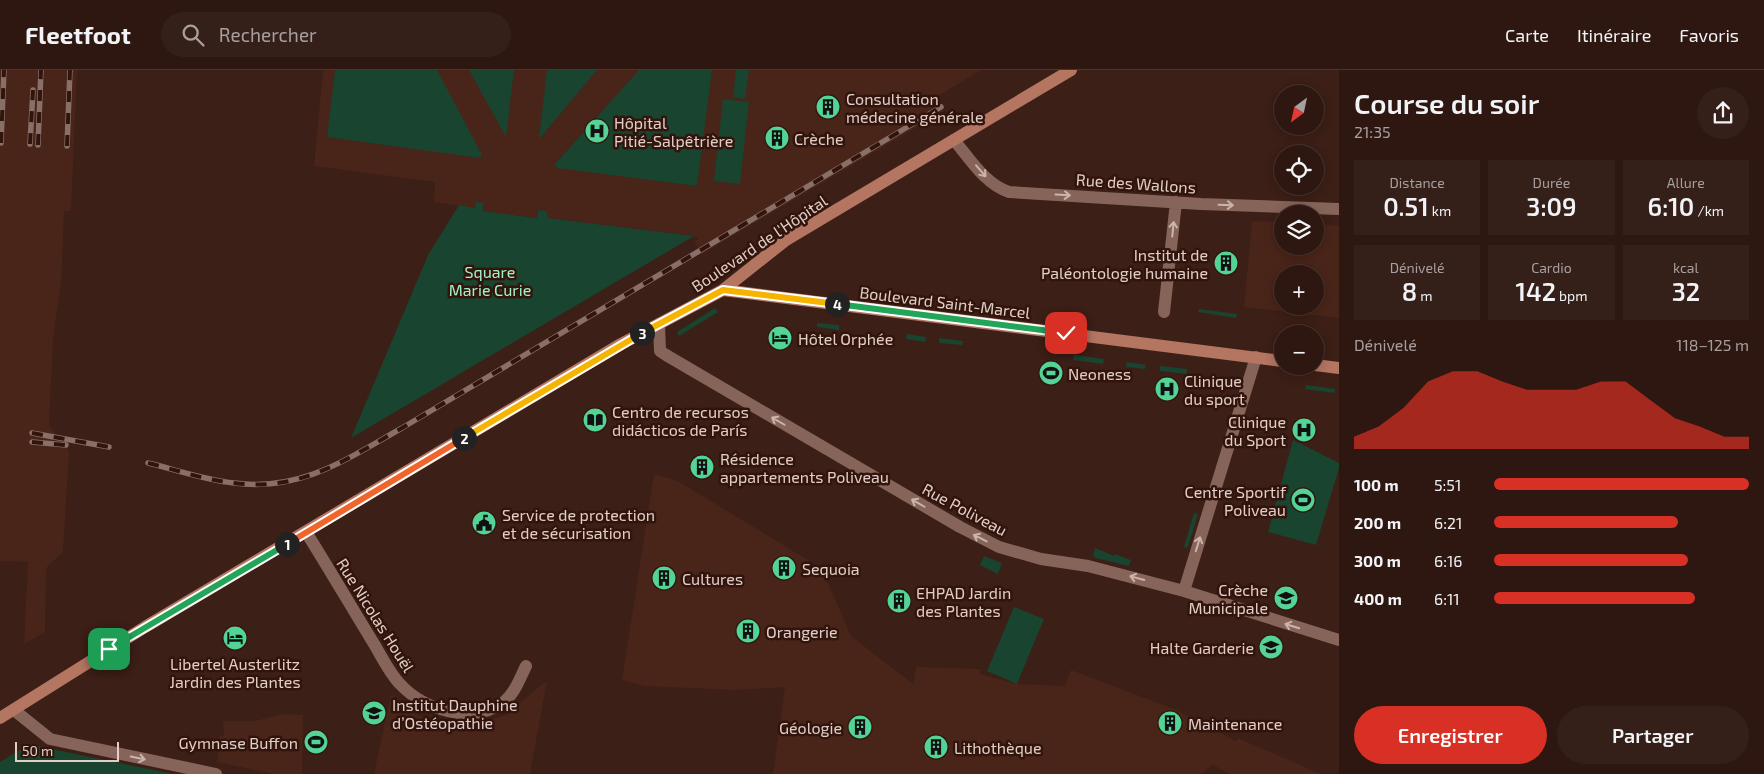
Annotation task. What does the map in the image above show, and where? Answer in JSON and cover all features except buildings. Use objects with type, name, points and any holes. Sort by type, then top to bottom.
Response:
[{"type":"main road","name":"Boulevard de l'Hôpital","points":[[0,718],[145,627],[621,344],[723,290],[786,240],[1071,70]]},
{"type":"main road","name":"Boulevard Saint-Marcel","points":[[723,290],[1274,360]]},
{"type":"main road","points":[[1324,366],[1339,368]]},
{"type":"street","name":"Rue des Wallons","points":[[954,140],[990,182],[999,189],[1009,192],[1339,209]]},
{"type":"street","points":[[1164,312],[1176,202]]},
{"type":"street","name":"Rue Poliveau","points":[[659,324],[660,351],[666,355],[960,528],[998,547],[1041,560],[1088,566],[1184,591],[1339,640]]},
{"type":"street","points":[[1184,591],[1256,357]]},
{"type":"street","name":"Rue Nicolas Houël","points":[[306,532],[399,683],[425,703],[446,711],[458,712],[471,712],[495,707],[512,694],[526,666]]},
{"type":"street","points":[[14,710],[50,739],[216,774]]},
{"type":"shaded area","points":[[0,70],[77,70],[71,211],[64,211],[61,284],[53,339],[49,425],[69,451],[63,552],[46,568],[45,632],[24,644],[28,562],[0,561]]},
{"type":"shaded area","name":"Hôpital Pitié-Salpêtrière","points":[[323,70],[981,70],[936,97],[944,111],[702,254],[694,241],[699,239],[694,236],[547,218],[547,211],[538,210],[537,218],[482,211],[483,203],[475,208],[434,202],[435,182],[314,166]]},
{"type":"shaded area","points":[[1252,221],[1274,222],[1274,255],[1324,255],[1324,225],[1339,226],[1339,318],[1313,315],[1324,315],[1324,265],[1274,265],[1274,310],[1244,307]]},
{"type":"shaded area","points":[[654,474],[678,481],[808,560],[830,587],[851,636],[913,684],[916,667],[981,669],[980,674],[1017,684],[1065,686],[1071,670],[1174,709],[1236,741],[1238,738],[1321,774],[1229,774],[1212,764],[1202,774],[773,774],[785,687],[735,690],[645,686],[622,680]]},
{"type":"shaded area","points":[[547,681],[530,774],[374,774],[391,694],[410,711],[427,719],[456,725],[473,725],[506,715]]},
{"type":"shaded area","points":[[283,714],[303,715],[302,774],[274,774],[217,762],[220,736],[224,736],[223,721],[254,721]]},
{"type":"green space","points":[[335,70],[437,70],[482,155],[480,158],[327,137]]},
{"type":"green space","points":[[469,70],[514,70],[506,137]]},
{"type":"green space","points":[[547,70],[597,70],[539,139]]},
{"type":"green space","points":[[639,70],[712,70],[697,186],[557,168],[555,164]]},
{"type":"green space","points":[[736,70],[749,70],[745,99],[733,97]]},
{"type":"green space","points":[[723,99],[749,102],[740,184],[714,181]]},
{"type":"green space","name":"Square Marie Curie","points":[[476,202],[483,203],[483,211],[537,218],[538,210],[547,211],[547,218],[694,236],[351,438],[428,255],[459,205],[475,208]]},
{"type":"green space","points":[[715,308],[718,312],[679,336],[677,332]]},
{"type":"green space","points":[[1199,309],[1237,314],[1236,318],[1198,312]]},
{"type":"green space","points":[[817,323],[839,325],[839,330],[817,327]]},
{"type":"green space","points":[[907,334],[926,337],[925,342],[906,339]]},
{"type":"green space","points":[[939,338],[963,341],[962,345],[939,343]]},
{"type":"green space","points":[[1074,355],[1104,359],[1103,364],[1073,360]]},
{"type":"green space","points":[[1127,362],[1146,365],[1145,369],[1126,367]]},
{"type":"green space","points":[[1160,366],[1187,369],[1187,374],[1160,371]]},
{"type":"green space","points":[[1306,385],[1335,389],[1335,393],[1305,389]]},
{"type":"green space","name":"Centre Sportif Poliveau","points":[[1293,440],[1339,463],[1316,545],[1268,532]]},
{"type":"green space","points":[[1194,513],[1198,514],[1188,547],[1186,548],[1184,547]]},
{"type":"green space","points":[[1095,548],[1114,556],[1115,554],[1131,560],[1129,566],[1096,558],[1093,556]]},
{"type":"green space","points":[[984,556],[1002,563],[998,574],[980,565]]},
{"type":"green space","points":[[1014,607],[1044,619],[1017,684],[987,671]]},
{"type":"green space","points":[[30,744],[173,774],[0,774],[0,762]]},
{"type":"railway","points":[[1,143],[4,70]]},
{"type":"railway","points":[[38,145],[41,70]]},
{"type":"railway","points":[[67,146],[70,70]]},
{"type":"railway","points":[[30,144],[33,90]]},
{"type":"railway","points":[[148,463],[212,480],[234,483],[281,483],[322,471],[402,428],[941,107]]},
{"type":"railway","points":[[32,433],[109,447]]},
{"type":"railway","points":[[32,442],[66,445]]},
{"type":"place","name":"Consultation médecine générale","points":[[828,107]]},
{"type":"place","name":"Hôpital Pitié-Salpêtrière","points":[[597,131]]},
{"type":"place","name":"Crèche","points":[[777,138]]},
{"type":"place","name":"Institut de Paléontologie humaine","points":[[1226,263]]},
{"type":"place","name":"Hôtel Orphée","points":[[780,338]]},
{"type":"place","name":"Neoness","points":[[1051,373]]},
{"type":"place","name":"Clinique du sport","points":[[1167,389]]},
{"type":"place","name":"Centro de recursos didácticos de París","points":[[595,420]]},
{"type":"place","name":"Clinique du Sport","points":[[1304,430]]},
{"type":"place","name":"Résidence appartements Poliveau","points":[[702,467]]},
{"type":"place","name":"Centre Sportif Poliveau","points":[[1303,500]]},
{"type":"place","name":"Service de protection et de sécurisation","points":[[484,523]]},
{"type":"place","name":"Sequoia","points":[[784,568]]},
{"type":"place","name":"Cultures","points":[[664,578]]},
{"type":"place","name":"Crèche Municipale","points":[[1286,598]]},
{"type":"place","name":"EHPAD Jardin des Plantes","points":[[899,601]]},
{"type":"place","name":"Orangerie","points":[[748,631]]},
{"type":"place","name":"Libertel Austerlitz Jardin des Plantes","points":[[235,638]]},
{"type":"place","name":"Halte Garderie","points":[[1271,647]]},
{"type":"place","name":"Institut Dauphine d’Ostéopathie","points":[[374,713]]},
{"type":"place","name":"Maintenance","points":[[1170,723]]},
{"type":"place","name":"Géologie","points":[[860,727]]},
{"type":"place","name":"Gymnase Buffon","points":[[316,742]]},
{"type":"place","name":"Lithothèque","points":[[936,747]]},
{"type":"route","points":[[109,649],[621,344],[723,290],[1066,333]]}]
